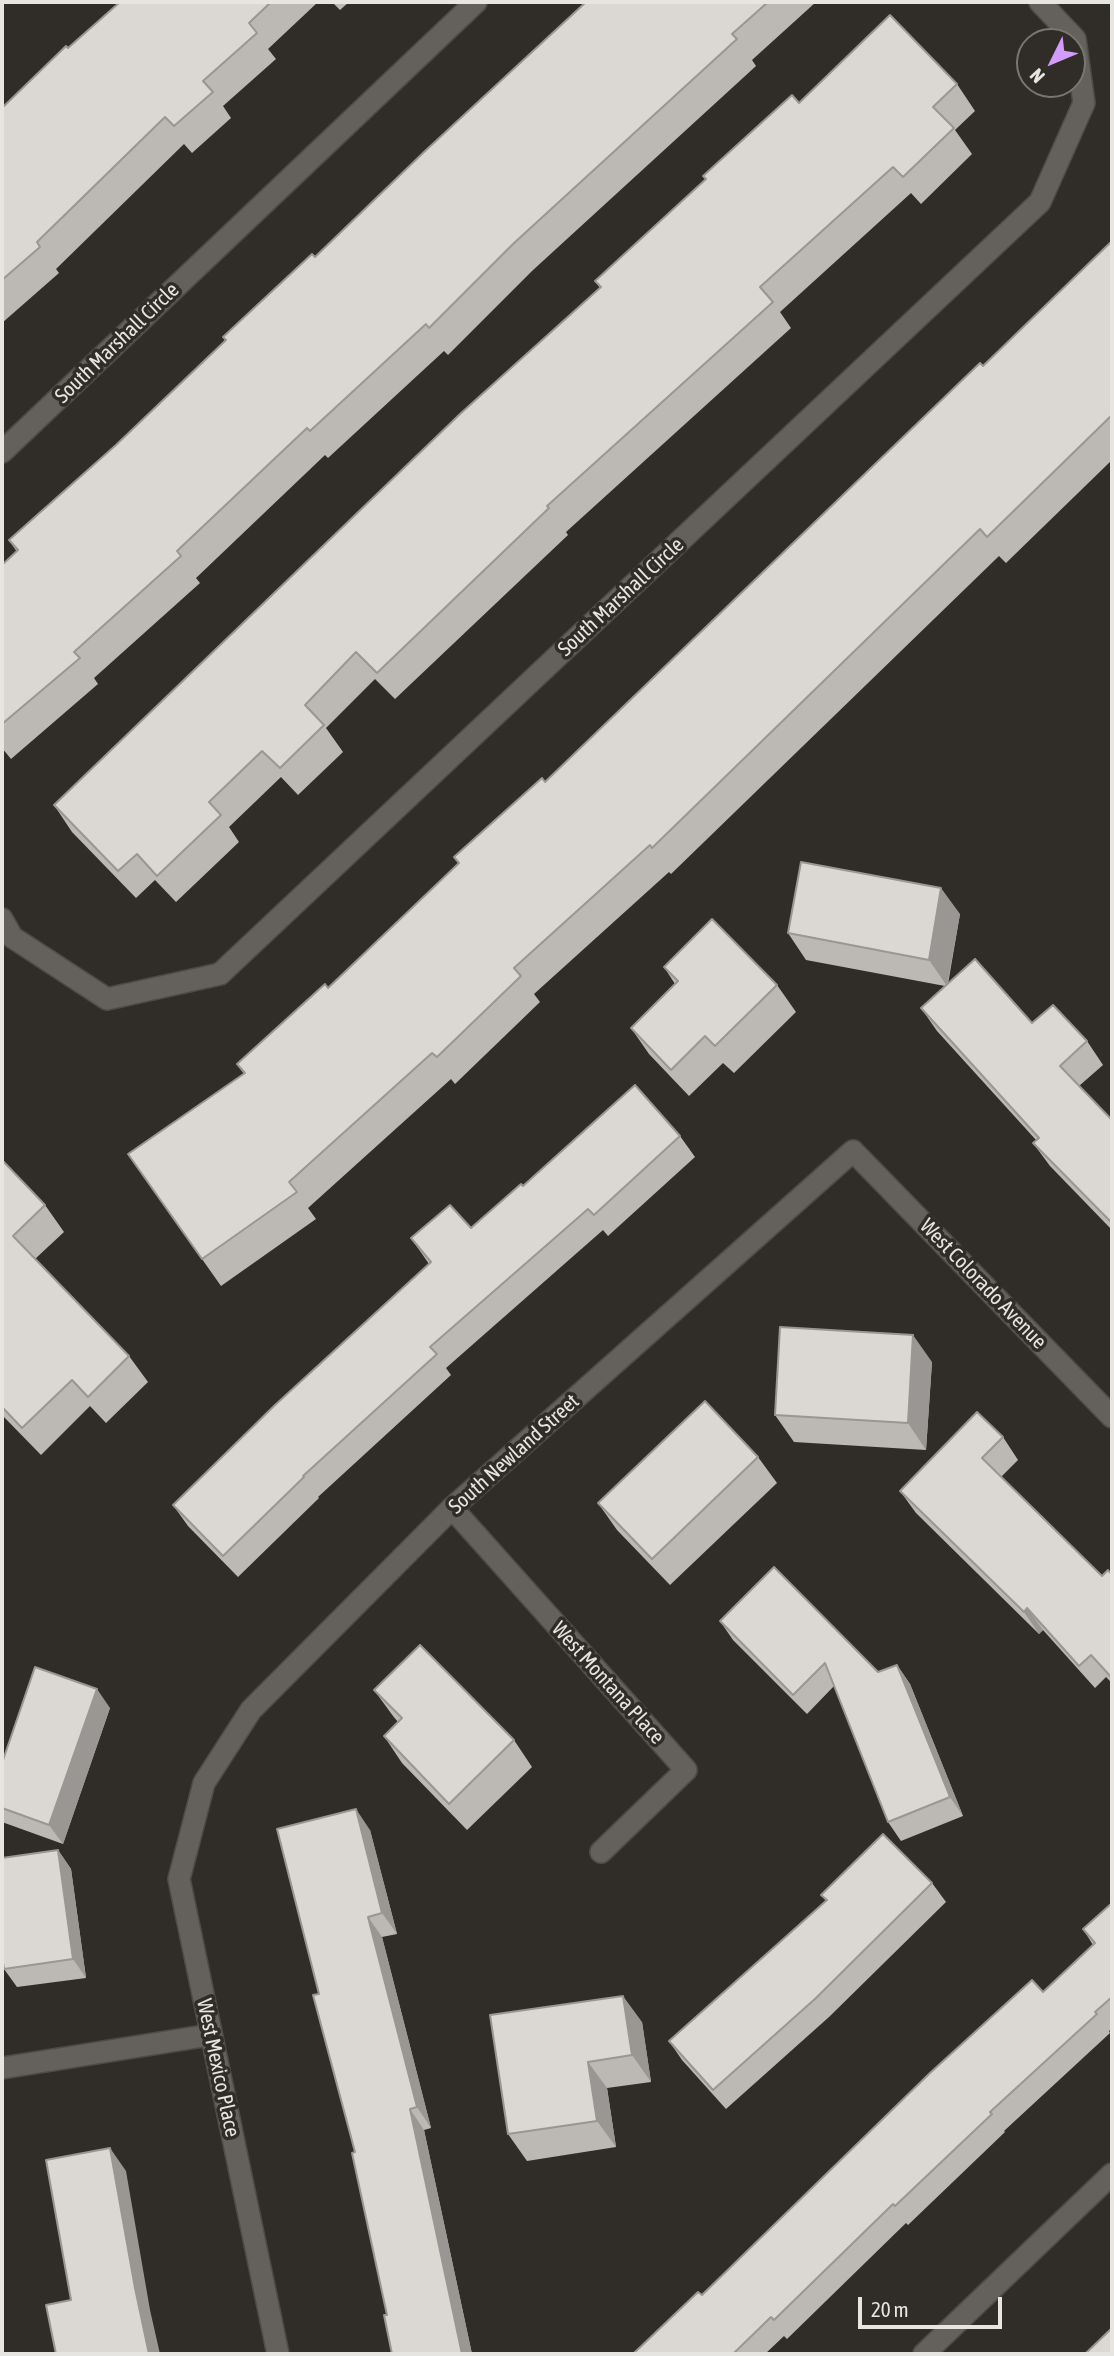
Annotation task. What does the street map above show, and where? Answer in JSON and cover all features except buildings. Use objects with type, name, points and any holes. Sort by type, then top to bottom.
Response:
[{"type":"street","name":"South Marshall Circle","points":[[2,452],[476,2]]},
{"type":"street","name":"South Marshall Circle","points":[[2,919],[12,937],[107,999],[220,974],[1040,201],[1084,103],[1075,39],[1040,2]]},
{"type":"street","name":"West Colorado Avenue","points":[[853,1152],[1112,1417]]},
{"type":"street","name":"South Newland Street","points":[[204,1783],[251,1710],[452,1508],[853,1152]]},
{"type":"street","name":"West Montana Place","points":[[452,1508],[686,1770],[601,1853]]},
{"type":"street","name":"West Mexico Place","points":[[204,1783],[179,1880],[278,2354]]},
{"type":"street","points":[[2,2068],[211,2035]]},
{"type":"street","points":[[924,2354],[1112,2174]]}]
